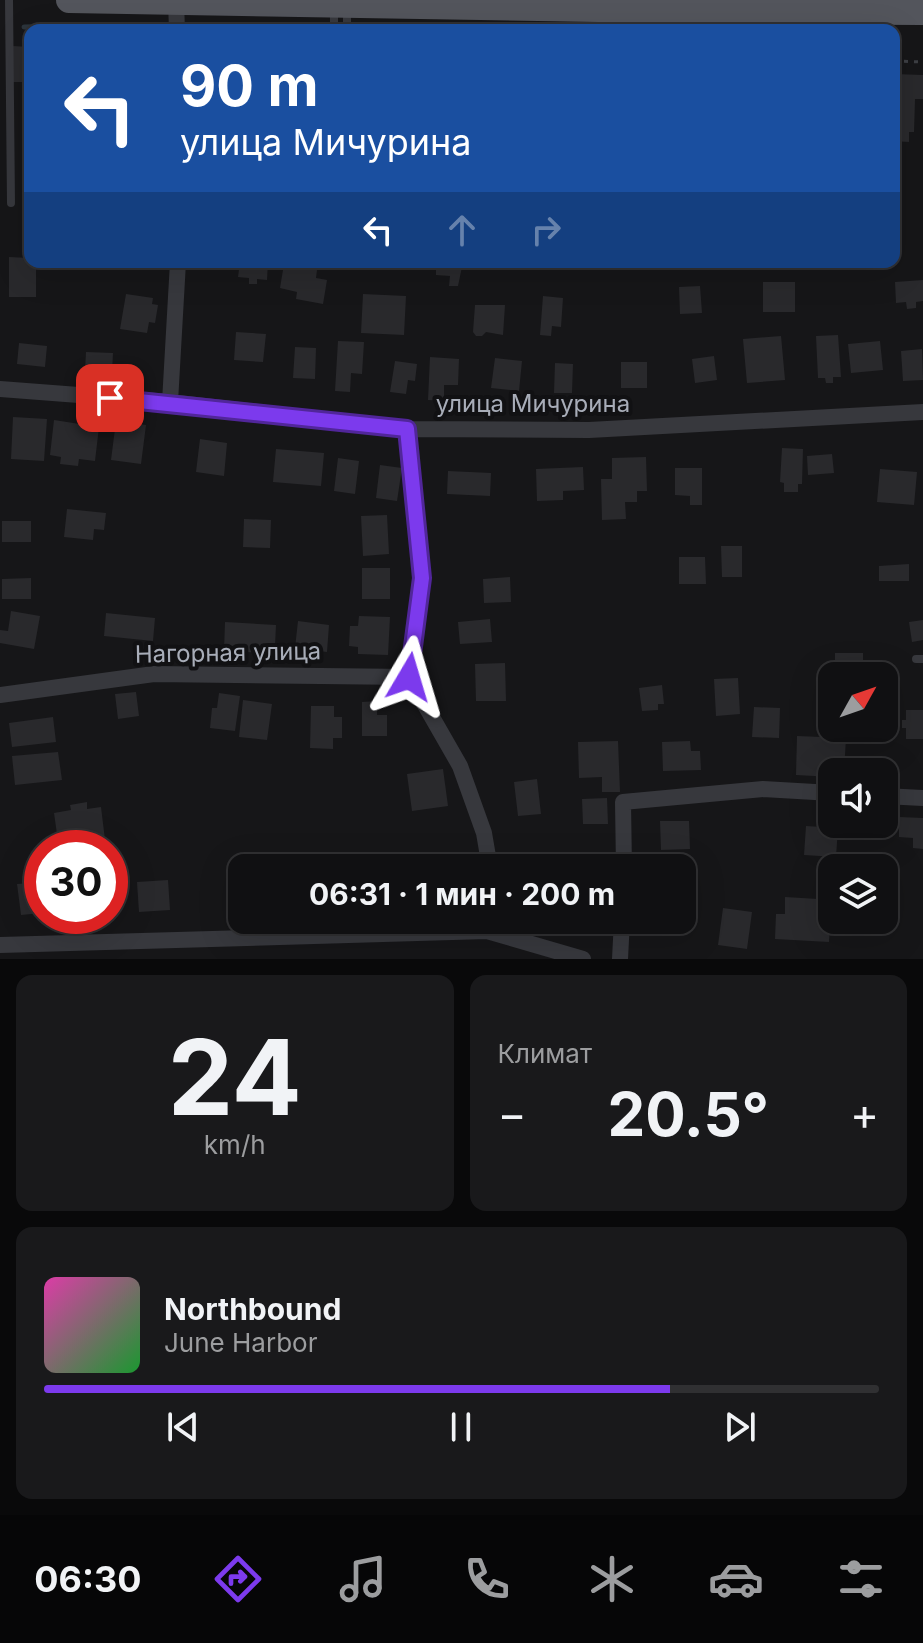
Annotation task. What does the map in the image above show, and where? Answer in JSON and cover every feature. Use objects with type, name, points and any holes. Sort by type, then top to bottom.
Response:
[{"type":"main road","points":[[69,0],[176,2],[341,18],[481,4],[714,11],[923,12]]},
{"type":"street","points":[[176,2],[177,24]]},
{"type":"street","points":[[170,402],[178,268]]},
{"type":"street","name":"улица Мичурина","points":[[0,389],[170,402],[407,429],[589,430],[923,412]]},
{"type":"street","points":[[407,429],[422,578],[409,677],[460,766],[484,833],[488,854]]},
{"type":"street","name":"Нагорная улица","points":[[0,695],[154,674],[409,677]]},
{"type":"street","points":[[624,854],[623,802],[763,789],[818,792]]},
{"type":"street","points":[[898,797],[923,798]]},
{"type":"street","points":[[0,945],[268,934]]},
{"type":"street","points":[[513,934],[583,959]]},
{"type":"street","points":[[620,959],[621,934]]},
{"type":"lane","points":[[9,0],[11,203]]},
{"type":"path","points":[[900,61],[923,62]]},
{"type":"building","points":[[13,46],[24,47],[24,82],[13,82]]},
{"type":"building","points":[[900,74],[923,75],[923,99],[915,99],[914,132],[909,132],[909,142],[900,141]]},
{"type":"building","points":[[9,257],[24,258],[24,268],[36,268],[36,297],[9,297]]},
{"type":"building","points":[[239,268],[268,268],[267,280],[257,279],[257,284],[249,284],[249,278],[238,277]]},
{"type":"building","points":[[283,268],[317,270],[316,278],[327,280],[323,304],[296,299],[297,292],[280,288]]},
{"type":"building","points":[[436,268],[462,268],[458,286],[449,286],[450,276],[436,275]]},
{"type":"building","points":[[923,280],[923,301],[916,302],[916,308],[907,309],[906,302],[896,303],[895,282]]},
{"type":"building","points":[[763,282],[795,282],[795,312],[763,312]]},
{"type":"building","points":[[700,286],[702,313],[680,314],[679,287]]},
{"type":"building","points":[[126,294],[153,298],[152,304],[158,305],[155,323],[149,322],[147,333],[120,329]]},
{"type":"building","points":[[363,294],[406,296],[404,335],[361,333]]},
{"type":"building","points":[[543,296],[563,298],[561,327],[552,326],[551,336],[540,335]]},
{"type":"building","points":[[475,305],[505,305],[503,335],[486,332],[476,336],[473,332]]},
{"type":"building","points":[[236,332],[266,334],[263,362],[234,360]]},
{"type":"building","points":[[838,335],[841,377],[833,377],[833,383],[826,383],[825,378],[818,378],[816,336]]},
{"type":"building","points":[[781,336],[785,380],[747,383],[743,339]]},
{"type":"building","points":[[338,341],[364,342],[362,374],[351,373],[350,392],[335,391]]},
{"type":"building","points":[[880,341],[883,370],[851,373],[848,344]]},
{"type":"building","points":[[19,343],[47,346],[45,367],[17,364]]},
{"type":"building","points":[[295,347],[316,348],[315,379],[293,378]]},
{"type":"building","points":[[922,349],[923,380],[903,381],[901,351]]},
{"type":"building","points":[[86,352],[113,353],[112,373],[85,371]]},
{"type":"building","points":[[714,356],[717,380],[695,383],[692,359]]},
{"type":"building","points":[[430,357],[459,359],[458,385],[444,385],[444,401],[428,400]]},
{"type":"building","points":[[495,358],[522,361],[519,391],[491,388]]},
{"type":"building","points":[[395,361],[417,364],[415,381],[408,380],[406,394],[390,392]]},
{"type":"building","points":[[621,362],[647,362],[647,388],[621,388]]},
{"type":"building","points":[[555,363],[573,364],[572,393],[554,393]]},
{"type":"building","points":[[13,417],[47,419],[44,461],[11,459]]},
{"type":"building","points":[[54,420],[99,427],[95,461],[79,459],[78,466],[60,464],[61,457],[50,455]]},
{"type":"building","points":[[116,421],[146,425],[141,464],[111,460]]},
{"type":"building","points":[[200,439],[227,443],[224,476],[196,472]]},
{"type":"building","points":[[782,448],[803,449],[802,484],[798,484],[798,492],[784,492],[784,483],[780,482]]},
{"type":"building","points":[[276,449],[324,453],[321,486],[273,482]]},
{"type":"building","points":[[832,454],[834,473],[808,475],[807,456]]},
{"type":"building","points":[[646,457],[647,491],[637,491],[637,502],[625,502],[626,519],[602,520],[601,479],[612,479],[612,458]]},
{"type":"building","points":[[338,458],[359,461],[355,494],[334,491]]},
{"type":"building","points":[[380,465],[402,468],[397,501],[376,498]]},
{"type":"building","points":[[583,467],[584,490],[563,491],[563,500],[537,501],[536,469]]},
{"type":"building","points":[[675,468],[702,468],[702,505],[690,505],[690,496],[675,495]]},
{"type":"building","points":[[880,469],[917,472],[914,505],[877,502]]},
{"type":"building","points":[[448,471],[491,473],[490,496],[447,494]]},
{"type":"building","points":[[67,509],[106,513],[104,530],[94,529],[93,540],[64,537]]},
{"type":"building","points":[[387,515],[389,554],[363,556],[361,516]]},
{"type":"building","points":[[244,519],[271,520],[270,548],[243,547]]},
{"type":"building","points":[[2,521],[31,521],[31,542],[2,542]]},
{"type":"building","points":[[721,546],[742,546],[742,577],[722,577]]},
{"type":"building","points":[[679,557],[705,557],[706,584],[679,584]]},
{"type":"building","points":[[909,564],[909,581],[879,581],[879,566]]},
{"type":"building","points":[[362,568],[390,568],[390,599],[362,599]]},
{"type":"building","points":[[510,577],[511,602],[484,603],[483,579]]},
{"type":"building","points":[[31,578],[31,599],[2,599],[2,579]]},
{"type":"building","points":[[11,611],[40,616],[34,649],[0,643],[0,630],[8,631]]},
{"type":"building","points":[[106,613],[155,618],[153,641],[104,636]]},
{"type":"building","points":[[359,616],[390,617],[388,655],[358,654],[358,647],[349,646],[350,626],[358,626]]},
{"type":"building","points":[[490,619],[492,642],[460,644],[458,622]]},
{"type":"building","points":[[923,620],[923,640],[912,642],[909,622]]},
{"type":"building","points":[[298,621],[329,625],[327,652],[295,648]]},
{"type":"building","points":[[225,622],[276,625],[275,646],[265,645],[264,653],[224,651]]},
{"type":"building","points":[[835,653],[863,653],[863,662],[835,662]]},
{"type":"building","points":[[505,663],[506,701],[476,701],[475,664]]},
{"type":"building","points":[[738,678],[740,714],[716,716],[714,679]]},
{"type":"building","points":[[662,685],[664,704],[658,704],[658,710],[642,711],[639,688]]},
{"type":"building","points":[[136,692],[139,716],[118,719],[115,694]]},
{"type":"building","points":[[219,693],[240,696],[235,731],[210,728],[212,708],[217,708]]},
{"type":"building","points":[[243,700],[272,704],[267,740],[239,737]]},
{"type":"building","points":[[377,701],[377,715],[387,715],[387,736],[362,736],[362,702]]},
{"type":"building","points":[[311,706],[334,706],[334,717],[342,717],[342,738],[333,738],[333,749],[310,748]]},
{"type":"building","points":[[754,707],[780,708],[779,738],[752,737]]},
{"type":"building","points":[[906,710],[923,710],[923,739],[906,739],[902,720],[906,720]]},
{"type":"building","points":[[53,717],[56,742],[12,747],[9,723]]},
{"type":"building","points":[[797,736],[818,737],[818,742],[846,742],[845,758],[818,758],[818,776],[796,775]]},
{"type":"building","points":[[618,741],[620,792],[602,792],[602,777],[579,778],[578,742]]},
{"type":"building","points":[[690,741],[691,751],[700,751],[701,770],[663,771],[662,742]]},
{"type":"building","points":[[58,752],[62,780],[15,785],[12,756]]},
{"type":"building","points":[[443,769],[448,806],[412,811],[407,774]]},
{"type":"building","points":[[537,779],[541,814],[518,816],[514,782]]},
{"type":"building","points":[[607,798],[608,824],[583,824],[582,799]]},
{"type":"building","points":[[87,802],[87,809],[101,807],[104,830],[56,830],[54,813],[71,810],[70,805]]},
{"type":"building","points":[[899,817],[923,818],[923,849],[913,848],[913,838],[899,837]]},
{"type":"building","points":[[660,821],[689,821],[690,849],[661,850]]},
{"type":"building","points":[[806,826],[818,827],[818,838],[837,838],[836,854],[804,855]]},
{"type":"building","points":[[168,880],[170,910],[139,912],[137,882]]},
{"type":"building","points":[[24,883],[24,915],[21,915],[17,884]]},
{"type":"building","points":[[785,897],[818,899],[818,934],[829,934],[829,942],[775,939],[776,914],[785,914]]},
{"type":"building","points":[[723,908],[752,912],[747,949],[718,945]]},
{"type":"route","points":[[110,398],[407,429],[422,578],[409,677]]}]
